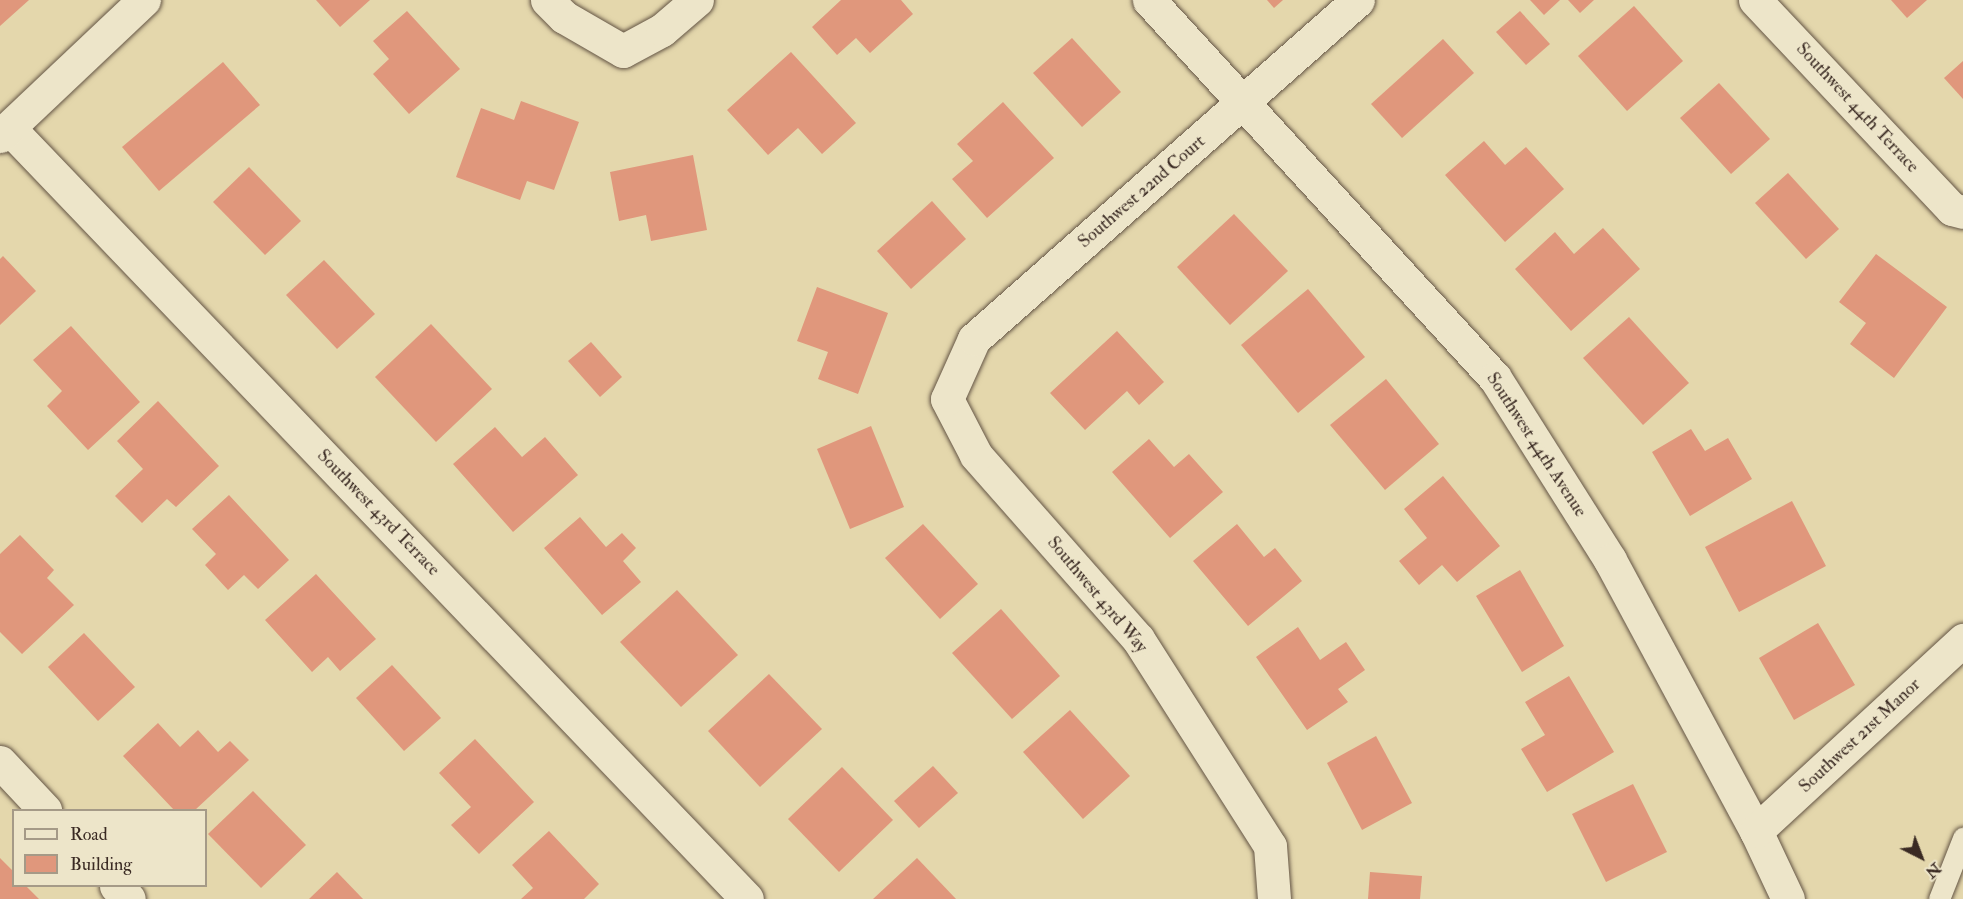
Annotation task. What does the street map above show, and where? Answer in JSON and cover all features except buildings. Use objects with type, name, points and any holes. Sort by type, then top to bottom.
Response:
[{"type":"street","points":[[5,132],[144,0]]},
{"type":"street","points":[[547,0],[564,16],[622,51],[662,30],[697,0]]},
{"type":"street","name":"Southwest 44th Avenue","points":[[1149,0],[1246,101],[1495,378],[1610,560],[1756,831],[1788,899]]},
{"type":"street","name":"Southwest 22nd Court","points":[[947,399],[974,339],[1358,0]]},
{"type":"street","name":"Southwest 44th Terrace","points":[[1755,0],[1952,208],[1963,212]]},
{"type":"street","name":"Southwest 43rd Terrace","points":[[5,132],[747,899]]},
{"type":"street","name":"Southwest 43rd Way","points":[[947,399],[976,455],[1138,639],[1270,846],[1275,898]]},
{"type":"street","name":"Southwest 21st Manor","points":[[1756,831],[1963,640]]},
{"type":"street","points":[[0,762],[44,809]]},
{"type":"street","points":[[118,887],[129,899]]},
{"type":"lane","points":[[1939,899],[1963,838]]}]
